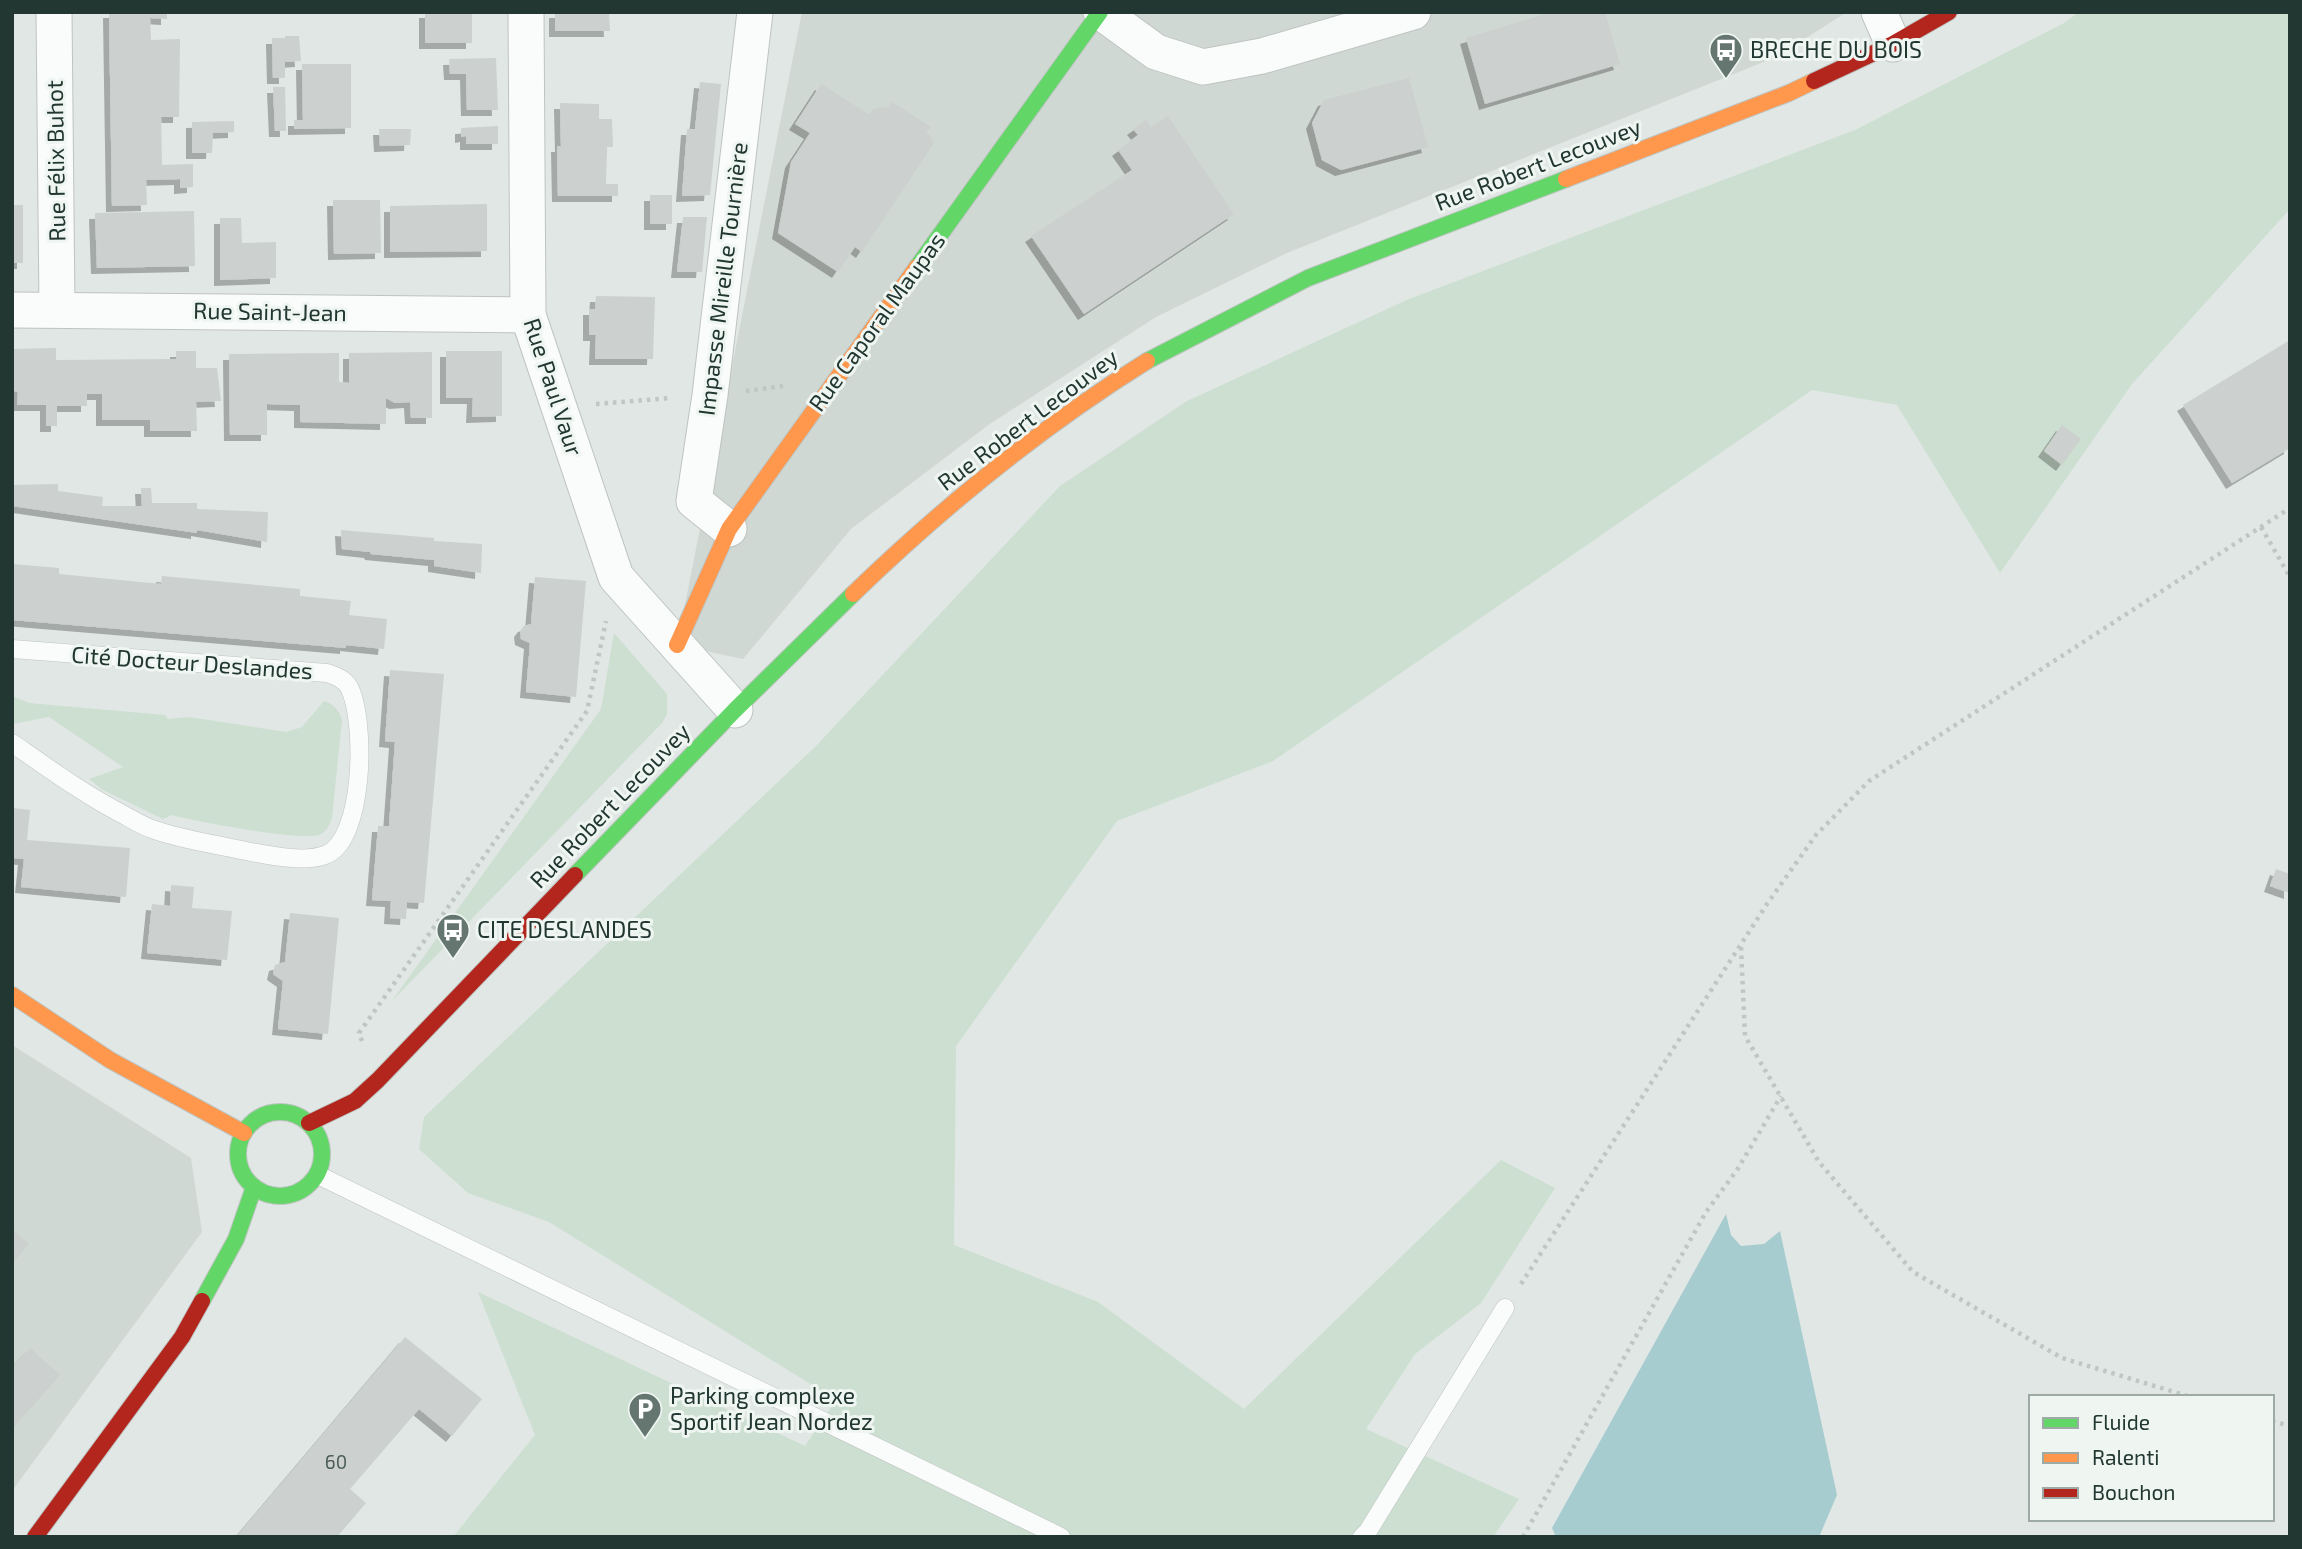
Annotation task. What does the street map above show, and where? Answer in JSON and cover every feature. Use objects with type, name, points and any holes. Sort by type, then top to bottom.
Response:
[{"type":"street","name":"Rue Félix Buhot","points":[[54,12],[57,309]]},
{"type":"street","name":"Rue Paul Vaur","points":[[526,12],[528,315],[616,577],[735,710]]},
{"type":"street","name":"Impasse Mireille Tournière","points":[[729,529],[694,501],[710,395],[755,12]]},
{"type":"street","name":"Rue Caporal Maupas","points":[[677,645],[729,529],[1100,12],[1156,52],[1203,67],[1262,56],[1413,12]]},
{"type":"street","points":[[1879,12],[1893,44]]},
{"type":"street","name":"Rue Robert Lecouvey","points":[[309,1123],[355,1101],[378,1080],[735,710],[882,566],[988,473],[1078,406],[1146,362],[1308,278],[1788,93],[1893,44],[1949,12]]},
{"type":"street","name":"Rue Saint-Jean","points":[[12,310],[528,315]]},
{"type":"street","points":[[12,995],[110,1060],[244,1133]]},
{"type":"street","points":[[284,1112],[297,1115],[309,1123],[318,1134],[323,1147],[323,1161],[309,1186],[284,1197],[270,1196],[247,1181],[240,1169],[239,1142],[256,1119],[269,1113],[284,1112]]},
{"type":"street","points":[[35,1537],[183,1337],[236,1239],[254,1187]]},
{"type":"lane","name":"Cité Docteur Deslandes","points":[[12,649],[338,676],[348,685],[353,697],[358,729],[360,755],[355,807],[351,825],[341,845],[325,855],[301,858],[268,855],[152,829],[102,804],[12,743]]},
{"type":"lane","points":[[318,1174],[1061,1537]]},
{"type":"lane","points":[[1362,1537],[1505,1308]]},
{"type":"path","points":[[1505,1308],[1767,904],[1816,835],[1869,781],[2290,508]]},
{"type":"path","points":[[2260,527],[2290,578]]},
{"type":"path","points":[[378,1080],[359,1033],[587,711],[616,577]]},
{"type":"path","points":[[1741,946],[1745,1036],[1819,1162],[1913,1272],[2062,1358],[2184,1395]]},
{"type":"path","points":[[1523,1537],[1706,1212],[1737,1170],[1781,1096]]},
{"type":"shaded area","points":[[802,12],[1847,12],[1776,57],[1287,253],[1156,317],[991,423],[851,529],[743,659],[677,645]]},
{"type":"shaded area","points":[[12,1045],[191,1158],[202,1232],[12,1491]]},
{"type":"green space","points":[[2079,12],[2290,12],[2290,209],[2132,384],[2000,573],[1897,405],[1812,390],[1273,761],[1117,821],[956,1046],[954,1245],[1098,1302],[1244,1409],[1501,1160],[1555,1188],[1481,1303],[1415,1354],[1366,1429],[1519,1499],[1493,1537],[453,1537],[535,1435],[478,1292],[805,1446],[836,1400],[549,1222],[468,1193],[419,1149],[424,1117],[816,746],[1060,486],[1187,401],[1409,299],[1855,130],[2064,23]]},
{"type":"green space","points":[[614,633],[667,694],[667,714],[662,723],[392,1001],[601,709]]},
{"type":"green space","points":[[12,696],[29,703],[165,715],[168,719],[189,717],[286,732],[302,727],[324,701],[328,702],[336,708],[342,720],[332,818],[324,832],[308,836],[247,830],[172,815],[163,819],[103,790],[89,779],[123,767],[49,717],[12,724]]},
{"type":"water","points":[[1726,1214],[1731,1235],[1741,1246],[1764,1244],[1780,1231],[1837,1495],[1819,1537],[1556,1537],[1552,1528]]},
{"type":"building","points":[[109,12],[167,12],[167,19],[150,18],[151,40],[180,39],[179,117],[161,117],[162,165],[193,164],[193,187],[180,188],[180,179],[146,180],[147,205],[112,206]]},
{"type":"building","points":[[425,12],[472,12],[472,43],[425,43]]},
{"type":"building","points":[[555,12],[609,12],[610,31],[555,31]]},
{"type":"building","points":[[1552,12],[1605,12],[1620,64],[1485,104],[1466,38]]},
{"type":"building","points":[[299,36],[301,61],[285,62],[285,78],[273,78],[272,38]]},
{"type":"building","points":[[496,58],[498,110],[467,110],[466,74],[450,74],[449,59]]},
{"type":"building","points":[[302,64],[351,64],[351,128],[294,129],[294,120],[303,120]]},
{"type":"building","points":[[1409,78],[1428,147],[1341,170],[1322,160],[1312,123],[1324,100]]},
{"type":"building","points":[[700,82],[721,84],[710,195],[682,196],[687,129],[695,129]]},
{"type":"building","points":[[821,84],[870,115],[873,109],[887,109],[892,102],[931,127],[926,133],[934,143],[862,252],[855,247],[838,272],[778,233],[791,162],[810,133],[795,124]]},
{"type":"building","points":[[273,87],[285,87],[286,131],[275,131]]},
{"type":"building","points":[[560,103],[599,104],[599,119],[612,119],[613,147],[607,147],[606,184],[618,184],[618,196],[558,196]]},
{"type":"building","points":[[1168,116],[1234,214],[1084,314],[1031,236],[1132,170],[1118,150],[1138,135],[1133,129],[1146,120],[1151,127]]},
{"type":"building","points":[[234,121],[234,132],[213,133],[212,153],[192,153],[192,122]]},
{"type":"building","points":[[498,126],[498,144],[466,144],[466,136],[461,137],[461,128]]},
{"type":"building","points":[[379,129],[411,129],[410,145],[380,146]]},
{"type":"building","points":[[650,195],[672,195],[672,224],[650,224]]},
{"type":"building","points":[[333,200],[380,200],[381,253],[334,254]]},
{"type":"building","points":[[487,204],[487,251],[390,252],[390,206]]},
{"type":"building","points":[[12,205],[23,205],[23,263],[12,263]]},
{"type":"building","points":[[194,211],[195,266],[97,268],[95,213]]},
{"type":"building","points":[[683,217],[707,217],[702,272],[677,272]]},
{"type":"building","points":[[220,218],[241,218],[242,243],[276,242],[276,278],[220,280]]},
{"type":"building","points":[[596,296],[655,297],[653,359],[595,359],[596,335],[589,335],[589,309],[595,309]]},
{"type":"building","points":[[2290,340],[2290,448],[2232,483],[2183,405]]},
{"type":"building","points":[[56,348],[56,360],[176,359],[176,351],[196,351],[196,368],[217,368],[221,401],[196,402],[197,431],[150,431],[150,420],[102,420],[102,394],[87,394],[87,406],[57,406],[57,426],[46,426],[46,405],[17,405],[18,392],[14,391],[14,349]]},
{"type":"building","points":[[446,351],[502,351],[502,416],[472,417],[473,398],[446,398]]},
{"type":"building","points":[[432,352],[432,418],[411,418],[410,402],[395,403],[386,398],[386,424],[300,422],[300,405],[267,404],[267,435],[230,435],[229,354],[339,353],[339,382],[349,383],[349,353]]},
{"type":"building","points":[[2062,425],[2081,439],[2062,465],[2044,451]]},
{"type":"building","points":[[58,484],[58,491],[103,497],[102,506],[142,506],[141,488],[151,488],[152,503],[197,503],[197,509],[268,512],[267,542],[12,506],[12,485]]},
{"type":"building","points":[[341,530],[482,544],[481,573],[434,566],[434,560],[342,549]]},
{"type":"building","points":[[12,564],[59,568],[59,574],[161,584],[162,576],[300,589],[300,596],[351,601],[349,615],[387,619],[384,649],[12,620]]},
{"type":"building","points":[[535,577],[586,581],[576,697],[526,692],[530,643],[521,639],[520,631],[531,624]]},
{"type":"building","points":[[390,670],[444,674],[424,903],[407,902],[406,919],[390,918],[391,901],[372,900],[378,826],[389,826],[395,742],[385,741]]},
{"type":"building","points":[[12,808],[30,810],[27,840],[130,848],[126,897],[21,887],[24,859],[12,858]]},
{"type":"building","points":[[2276,869],[2290,874],[2290,893],[2270,886]]},
{"type":"building","points":[[171,885],[194,887],[192,908],[232,911],[227,960],[147,953],[152,904],[170,906]]},
{"type":"building","points":[[290,913],[339,918],[328,1034],[278,1029],[283,981],[273,974],[275,965],[285,962]]},
{"type":"building","points":[[12,1229],[29,1244],[12,1263]]},
{"type":"building","points":[[405,1337],[482,1399],[452,1436],[419,1409],[350,1489],[366,1503],[337,1537],[236,1537]]},
{"type":"building","points":[[30,1348],[60,1375],[12,1429],[12,1367]]},
{"type":"traffic: fast","points":[[917,267],[1100,12]]},
{"type":"traffic: fast","points":[[1147,361],[1308,278],[1566,179]]},
{"type":"traffic: fast","points":[[575,875],[735,710],[853,594]]},
{"type":"traffic: fast","points":[[272,1112],[288,1112],[304,1119],[315,1130],[322,1146],[322,1154],[319,1170],[310,1184],[288,1196],[272,1196],[256,1189],[245,1178],[238,1162],[238,1146],[245,1130],[256,1119],[272,1112]]},
{"type":"traffic: fast","points":[[202,1301],[236,1239],[254,1187]]},
{"type":"traffic: slow","points":[[1566,179],[1814,81]]},
{"type":"traffic: slow","points":[[677,645],[729,529],[917,267]]},
{"type":"traffic: slow","points":[[853,594],[922,530],[994,470],[1069,413],[1147,361]]},
{"type":"traffic: slow","points":[[12,995],[110,1060],[244,1133]]},
{"type":"traffic: jam","points":[[1814,81],[1893,44],[1949,12]]},
{"type":"traffic: jam","points":[[309,1123],[355,1101],[378,1080],[575,875]]},
{"type":"traffic: jam","points":[[35,1537],[182,1337],[202,1301]]},
{"type":"place","name":"BRECHE DU BOIS","points":[[1726,80]]},
{"type":"place","name":"CITE DESLANDES","points":[[453,960]]},
{"type":"place","name":"Parking complexe Sportif Jean Nordez","points":[[645,1439]]}]
